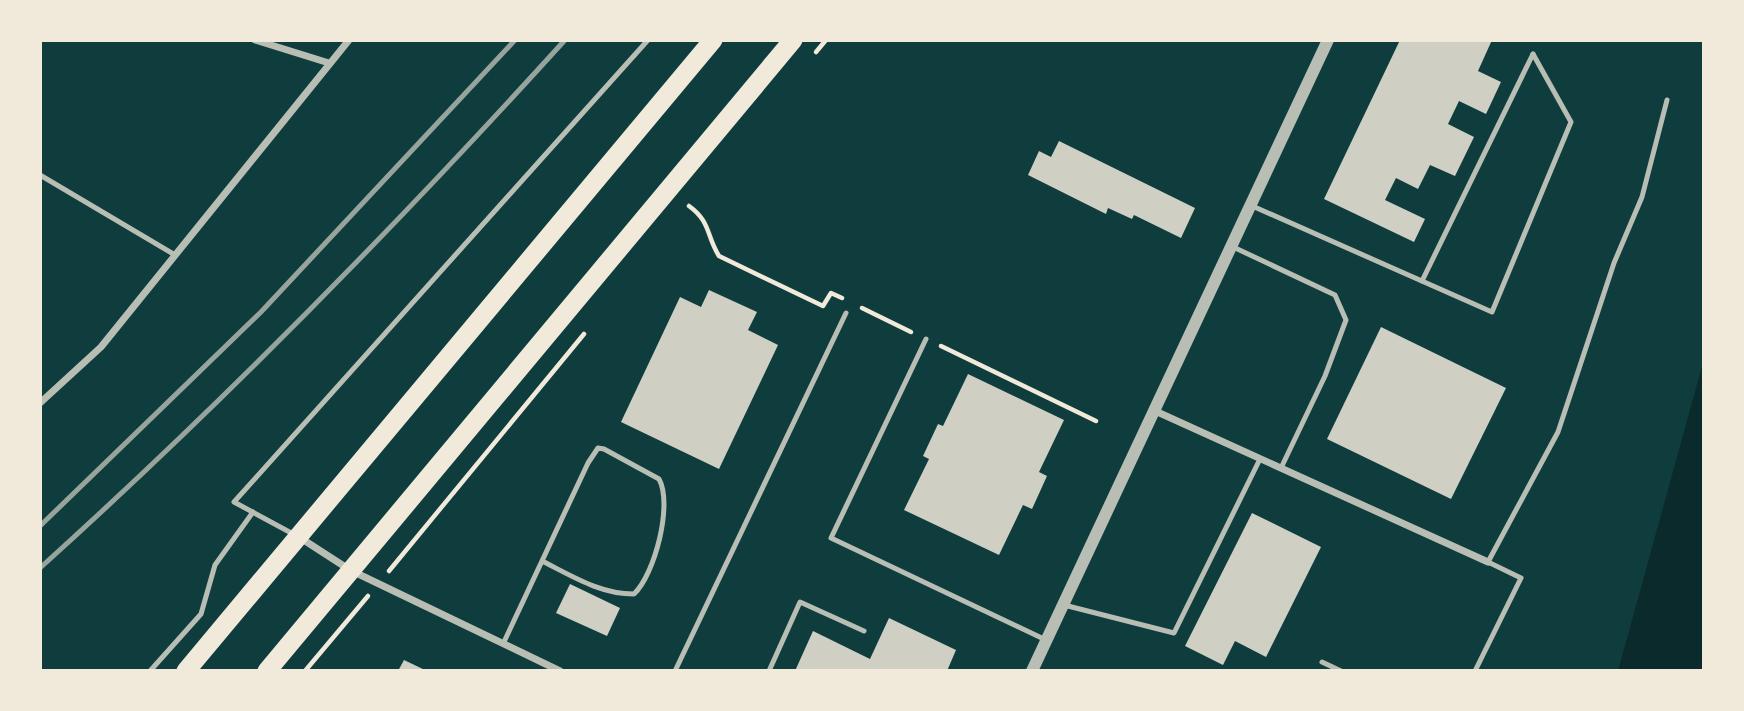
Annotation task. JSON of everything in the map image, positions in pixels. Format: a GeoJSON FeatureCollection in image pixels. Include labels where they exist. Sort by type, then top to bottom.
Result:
{"type":"FeatureCollection","features":[{"type":"Feature","properties":{"kind":"highway"},"geometry":{"type":"LineString","coordinates":[[186,671],[713,40]]}},
{"type":"Feature","properties":{"kind":"highway"},"geometry":{"type":"LineString","coordinates":[[267,671],[793,40]]}},
{"type":"Feature","properties":{"kind":"street"},"geometry":{"type":"LineString","coordinates":[[255,40],[328,63]]}},
{"type":"Feature","properties":{"kind":"street"},"geometry":{"type":"LineString","coordinates":[[40,403],[101,347],[349,40]]}},
{"type":"Feature","properties":{"kind":"street"},"geometry":{"type":"LineString","coordinates":[[1031,671],[1328,40]]}},
{"type":"Feature","properties":{"kind":"street"},"geometry":{"type":"LineString","coordinates":[[1153,409],[1488,562]]}},
{"type":"Feature","properties":{"kind":"street"},"geometry":{"type":"LineString","coordinates":[[299,537],[350,570],[554,669]]}},
{"type":"Feature","properties":{"kind":"lane"},"geometry":{"type":"LineString","coordinates":[[299,537],[234,502],[648,40]]}},
{"type":"Feature","properties":{"kind":"lane"},"geometry":{"type":"LineString","coordinates":[[1250,205],[1492,312],[1571,122],[1533,54],[1422,281]]}},
{"type":"Feature","properties":{"kind":"lane"},"geometry":{"type":"LineString","coordinates":[[1475,671],[1521,578],[1488,562],[1558,432],[1585,360],[1614,263],[1642,197],[1667,100]]}},
{"type":"Feature","properties":{"kind":"lane"},"geometry":{"type":"LineString","coordinates":[[40,175],[175,255]]}},
{"type":"Feature","properties":{"kind":"lane"},"geometry":{"type":"LineString","coordinates":[[1231,246],[1335,295],[1346,320],[1325,376],[1281,468]]}},
{"type":"Feature","properties":{"kind":"lane"},"geometry":{"type":"LineString","coordinates":[[676,671],[846,313]]}},
{"type":"Feature","properties":{"kind":"lane"},"geometry":{"type":"LineString","coordinates":[[926,339],[831,538],[1046,640]]}},
{"type":"Feature","properties":{"kind":"lane"},"geometry":{"type":"LineString","coordinates":[[503,644],[593,452],[598,448],[604,449],[652,473],[665,489],[666,499],[648,577],[634,594],[613,594],[542,561]]}},
{"type":"Feature","properties":{"kind":"lane"},"geometry":{"type":"LineString","coordinates":[[1062,604],[1174,633],[1260,458]]}},
{"type":"Feature","properties":{"kind":"lane"},"geometry":{"type":"LineString","coordinates":[[150,671],[201,614],[215,565],[253,512]]}},
{"type":"Feature","properties":{"kind":"lane"},"geometry":{"type":"LineString","coordinates":[[769,671],[800,602],[864,631]]}},
{"type":"Feature","properties":{"kind":"lane"},"geometry":{"type":"LineString","coordinates":[[1322,662],[1341,671]]}},
{"type":"Feature","properties":{"kind":"path"},"geometry":{"type":"LineString","coordinates":[[689,206],[708,224],[713,247],[719,256],[823,306],[831,293],[843,299]]}},
{"type":"Feature","properties":{"kind":"path"},"geometry":{"type":"LineString","coordinates":[[855,305],[1096,421]]}},
{"type":"Feature","properties":{"kind":"path"},"geometry":{"type":"LineString","coordinates":[[306,671],[356,610]]}},
{"type":"Feature","properties":{"kind":"water"},"geometry":{"type":"Polygon","coordinates":[[[1704,359],[1704,671],[1618,671],[1704,359]]]}},
{"type":"Feature","properties":{"kind":"building"},"geometry":{"type":"Polygon","coordinates":[[[1400,40],[1492,40],[1478,71],[1501,82],[1486,114],[1459,101],[1448,124],[1474,137],[1455,176],[1430,165],[1418,189],[1396,178],[1385,200],[1425,219],[1414,242],[1324,199],[1400,40]]]}},
{"type":"Feature","properties":{"kind":"building"},"geometry":{"type":"Polygon","coordinates":[[[1059,141],[1195,208],[1181,238],[1134,215],[1132,219],[1108,208],[1106,214],[1028,175],[1039,151],[1051,157],[1059,141]]]}},
{"type":"Feature","properties":{"kind":"building"},"geometry":{"type":"Polygon","coordinates":[[[709,290],[757,312],[748,330],[778,345],[719,469],[621,422],[680,297],[701,307],[709,290]]]}},
{"type":"Feature","properties":{"kind":"building"},"geometry":{"type":"Polygon","coordinates":[[[1381,327],[1506,388],[1451,499],[1327,439],[1381,327]]]}},
{"type":"Feature","properties":{"kind":"building"},"geometry":{"type":"Polygon","coordinates":[[[968,374],[1064,420],[1039,472],[1047,476],[1032,509],[1023,505],[999,555],[904,510],[929,459],[923,456],[938,424],[943,426],[968,374]]]}},
{"type":"Feature","properties":{"kind":"building"},"geometry":{"type":"Polygon","coordinates":[[[1252,513],[1321,547],[1266,657],[1235,641],[1223,665],[1185,646],[1252,513]]]}},
{"type":"Feature","properties":{"kind":"building"},"geometry":{"type":"Polygon","coordinates":[[[570,584],[620,608],[607,636],[556,613],[570,584]]]}},
{"type":"Feature","properties":{"kind":"building"},"geometry":{"type":"Polygon","coordinates":[[[889,618],[956,650],[947,671],[795,671],[813,631],[870,659],[889,618]]]}},
{"type":"Feature","properties":{"kind":"building"},"geometry":{"type":"Polygon","coordinates":[[[404,660],[427,671],[398,671],[404,660]]]}},
{"type":"Feature","properties":{"kind":"railway"},"geometry":{"type":"LineString","coordinates":[[40,526],[261,312],[515,40]]}},
{"type":"Feature","properties":{"kind":"railway"},"geometry":{"type":"LineString","coordinates":[[40,568],[177,441],[309,310],[439,177],[565,40]]}}]}
